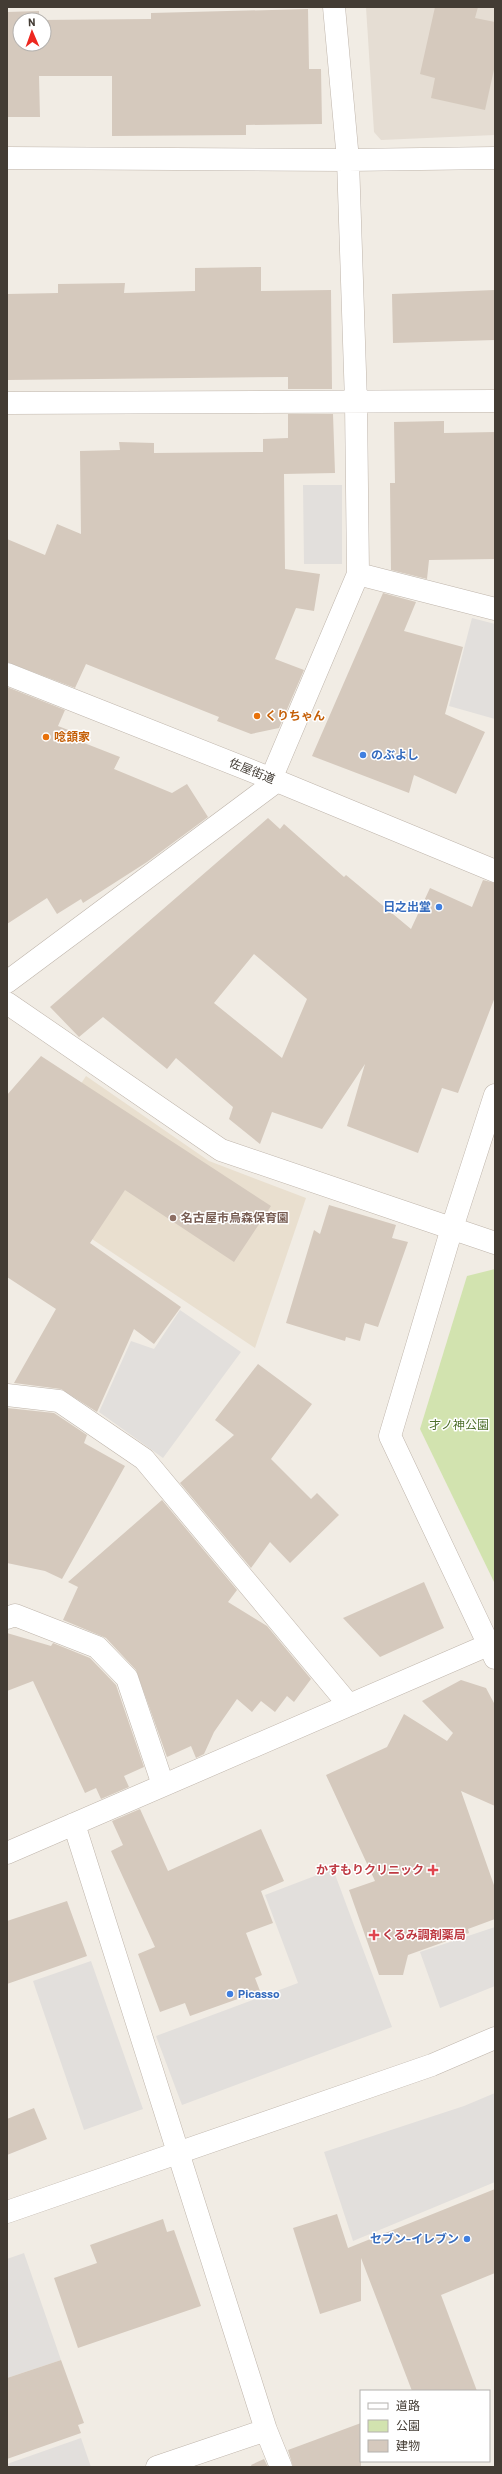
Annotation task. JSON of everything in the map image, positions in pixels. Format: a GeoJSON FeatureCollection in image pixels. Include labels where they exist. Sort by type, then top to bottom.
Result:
{"type":"FeatureCollection","features":[{"type":"Feature","properties":{"kind":"street"},"geometry":{"type":"LineString","coordinates":[[7,982],[274,780],[358,574],[356,402],[348,160],[334,7]]}},
{"type":"Feature","properties":{"kind":"street"},"geometry":{"type":"LineString","coordinates":[[7,158],[348,160],[495,158]]}},
{"type":"Feature","properties":{"kind":"street"},"geometry":{"type":"LineString","coordinates":[[7,403],[495,401]]}},
{"type":"Feature","properties":{"kind":"street"},"geometry":{"type":"LineString","coordinates":[[358,574],[495,609]]}},
{"type":"Feature","properties":{"kind":"street","name":"佐屋街道"},"geometry":{"type":"LineString","coordinates":[[7,674],[274,780],[495,871]]}},
{"type":"Feature","properties":{"kind":"street"},"geometry":{"type":"LineString","coordinates":[[7,1003],[221,1150],[495,1243]]}},
{"type":"Feature","properties":{"kind":"street"},"geometry":{"type":"LineString","coordinates":[[7,1853],[349,1705],[493,1648],[390,1436],[452,1228],[495,1095]]}},
{"type":"Feature","properties":{"kind":"street"},"geometry":{"type":"LineString","coordinates":[[7,1395],[58,1401],[144,1459],[349,1705]]}},
{"type":"Feature","properties":{"kind":"street"},"geometry":{"type":"LineString","coordinates":[[7,1618],[15,1615],[97,1647],[127,1678],[163,1786]]}},
{"type":"Feature","properties":{"kind":"street"},"geometry":{"type":"LineString","coordinates":[[74,1824],[266,2430],[281,2467]]}},
{"type":"Feature","properties":{"kind":"street"},"geometry":{"type":"LineString","coordinates":[[7,2212],[432,2065],[495,2038]]}},
{"type":"Feature","properties":{"kind":"street"},"geometry":{"type":"LineString","coordinates":[[157,2467],[266,2430]]}},
{"type":"Feature","properties":{"kind":"shaded area"},"geometry":{"type":"Polygon","coordinates":[[[366,7],[495,7],[495,135],[381,140],[374,132],[366,7]]]}},
{"type":"Feature","properties":{"kind":"shaded area"},"geometry":{"type":"Polygon","coordinates":[[[303,485],[342,485],[342,564],[304,564],[303,485]]]}},
{"type":"Feature","properties":{"kind":"shaded area"},"geometry":{"type":"Polygon","coordinates":[[[472,618],[495,624],[495,719],[449,706],[472,618]]]}},
{"type":"Feature","properties":{"kind":"shaded area","name":"名古屋市烏森保育園"},"geometry":{"type":"Polygon","coordinates":[[[86,1076],[209,1161],[306,1198],[255,1348],[92,1239],[9,1194],[86,1076]]]}},
{"type":"Feature","properties":{"kind":"shaded area"},"geometry":{"type":"Polygon","coordinates":[[[180,1310],[241,1352],[163,1458],[99,1412],[131,1341],[154,1349],[180,1310]]]}},
{"type":"Feature","properties":{"kind":"shaded area"},"geometry":{"type":"Polygon","coordinates":[[[333,1869],[392,2027],[182,2105],[156,2036],[298,1983],[265,1895],[333,1869]]]}},
{"type":"Feature","properties":{"kind":"shaded area"},"geometry":{"type":"Polygon","coordinates":[[[495,1927],[495,1986],[440,2008],[420,1952],[495,1927]]]}},
{"type":"Feature","properties":{"kind":"shaded area"},"geometry":{"type":"Polygon","coordinates":[[[91,1961],[143,2109],[84,2130],[33,1981],[91,1961]]]}},
{"type":"Feature","properties":{"kind":"shaded area"},"geometry":{"type":"Polygon","coordinates":[[[495,2093],[495,2182],[353,2241],[324,2152],[464,2106],[495,2093]]]}},
{"type":"Feature","properties":{"kind":"shaded area"},"geometry":{"type":"Polygon","coordinates":[[[24,2253],[61,2360],[7,2378],[7,2259],[24,2253]]]}},
{"type":"Feature","properties":{"kind":"shaded area"},"geometry":{"type":"Polygon","coordinates":[[[81,2438],[91,2467],[7,2467],[7,2464],[81,2438]]]}},
{"type":"Feature","properties":{"kind":"green space","name":"才ノ神公園"},"geometry":{"type":"Polygon","coordinates":[[[495,1269],[495,1584],[420,1429],[467,1276],[495,1269]]]}},
{"type":"Feature","properties":{"kind":"building"},"geometry":{"type":"Polygon","coordinates":[[[435,7],[478,7],[475,18],[495,22],[495,65],[485,110],[431,98],[435,78],[420,74],[435,7]]]}},
{"type":"Feature","properties":{"kind":"building"},"geometry":{"type":"Polygon","coordinates":[[[308,9],[309,69],[321,69],[322,124],[246,125],[246,135],[112,136],[112,76],[39,76],[40,117],[7,117],[7,12],[39,11],[12,12],[12,52],[52,52],[52,20],[151,19],[151,13],[308,9]]]}},
{"type":"Feature","properties":{"kind":"building"},"geometry":{"type":"Polygon","coordinates":[[[261,267],[261,291],[331,290],[332,389],[288,389],[288,377],[7,380],[7,294],[58,293],[58,284],[125,283],[124,293],[195,291],[195,268],[261,267]]]}},
{"type":"Feature","properties":{"kind":"building"},"geometry":{"type":"Polygon","coordinates":[[[495,290],[495,340],[393,343],[392,294],[495,290]]]}},
{"type":"Feature","properties":{"kind":"building"},"geometry":{"type":"Polygon","coordinates":[[[288,414],[333,414],[335,473],[284,474],[285,569],[320,574],[314,611],[296,608],[275,659],[304,670],[279,728],[251,734],[217,721],[219,717],[86,664],[75,688],[7,662],[7,539],[45,555],[57,524],[81,534],[80,451],[120,450],[119,442],[154,443],[154,453],[263,452],[263,439],[288,438],[288,414]]]}},
{"type":"Feature","properties":{"kind":"building"},"geometry":{"type":"Polygon","coordinates":[[[444,421],[444,433],[495,432],[495,559],[429,560],[427,579],[391,570],[390,483],[395,483],[394,422],[444,421]]]}},
{"type":"Feature","properties":{"kind":"building"},"geometry":{"type":"Polygon","coordinates":[[[383,593],[416,602],[404,631],[463,647],[445,714],[485,732],[456,794],[414,775],[409,793],[312,756],[383,593]]]}},
{"type":"Feature","properties":{"kind":"building"},"geometry":{"type":"Polygon","coordinates":[[[7,687],[65,710],[58,726],[76,733],[74,739],[120,757],[114,769],[172,793],[187,784],[208,817],[147,862],[83,903],[81,899],[57,914],[47,898],[7,924],[7,687]]]}},
{"type":"Feature","properties":{"kind":"building"},"geometry":{"type":"Polygon","coordinates":[[[268,818],[280,829],[284,824],[344,877],[346,875],[411,929],[430,888],[472,907],[483,880],[495,883],[495,997],[458,1093],[442,1088],[418,1153],[347,1126],[365,1064],[322,1129],[272,1112],[260,1144],[229,1119],[233,1107],[176,1058],[167,1069],[103,1017],[79,1037],[50,1007],[268,818]],[[254,954],[214,1003],[282,1058],[307,999],[254,954]]]}},
{"type":"Feature","properties":{"kind":"building"},"geometry":{"type":"Polygon","coordinates":[[[41,1056],[271,1206],[234,1262],[125,1190],[90,1243],[181,1307],[154,1344],[134,1329],[97,1412],[61,1389],[14,1383],[56,1309],[7,1277],[7,1095],[41,1056]]]}},
{"type":"Feature","properties":{"kind":"building"},"geometry":{"type":"Polygon","coordinates":[[[329,1205],[396,1225],[392,1238],[408,1242],[378,1327],[365,1323],[360,1341],[346,1337],[345,1341],[286,1323],[314,1230],[320,1234],[329,1205]]]}},
{"type":"Feature","properties":{"kind":"building"},"geometry":{"type":"Polygon","coordinates":[[[258,1364],[312,1404],[271,1459],[311,1499],[317,1493],[339,1515],[290,1563],[270,1542],[251,1568],[180,1483],[234,1435],[215,1420],[258,1364]]]}},
{"type":"Feature","properties":{"kind":"building"},"geometry":{"type":"Polygon","coordinates":[[[7,1408],[54,1413],[87,1435],[84,1443],[125,1466],[62,1579],[45,1571],[7,1563],[7,1408]]]}},
{"type":"Feature","properties":{"kind":"building"},"geometry":{"type":"Polygon","coordinates":[[[162,1500],[237,1590],[228,1602],[267,1626],[311,1679],[294,1702],[287,1696],[275,1712],[261,1701],[252,1712],[237,1699],[214,1732],[204,1754],[196,1758],[191,1746],[167,1757],[136,1670],[106,1638],[63,1620],[78,1587],[68,1582],[162,1500]]]}},
{"type":"Feature","properties":{"kind":"building"},"geometry":{"type":"Polygon","coordinates":[[[424,1582],[444,1628],[380,1657],[343,1618],[424,1582]]]}},
{"type":"Feature","properties":{"kind":"building"},"geometry":{"type":"Polygon","coordinates":[[[7,1633],[51,1646],[53,1643],[90,1658],[116,1685],[144,1767],[124,1776],[129,1787],[101,1799],[96,1788],[85,1793],[33,1681],[7,1691],[7,1633]]]}},
{"type":"Feature","properties":{"kind":"building"},"geometry":{"type":"Polygon","coordinates":[[[461,1680],[486,1688],[495,1705],[495,1806],[461,1791],[495,1888],[495,1919],[468,1929],[469,1933],[408,1955],[403,1975],[379,1975],[349,1890],[375,1881],[326,1775],[387,1747],[404,1714],[447,1741],[453,1733],[422,1701],[461,1680]]]}},
{"type":"Feature","properties":{"kind":"building"},"geometry":{"type":"Polygon","coordinates":[[[140,1809],[168,1871],[261,1829],[284,1881],[261,1891],[273,1923],[246,1933],[262,1975],[255,1978],[260,1991],[190,2016],[185,2003],[160,2012],[138,1954],[155,1947],[111,1851],[123,1845],[112,1821],[140,1809]]]}},
{"type":"Feature","properties":{"kind":"building"},"geometry":{"type":"Polygon","coordinates":[[[67,1901],[87,1956],[7,1984],[7,1921],[67,1901]]]}},
{"type":"Feature","properties":{"kind":"building"},"geometry":{"type":"Polygon","coordinates":[[[34,2108],[47,2139],[7,2155],[7,2119],[34,2108]]]}},
{"type":"Feature","properties":{"kind":"building"},"geometry":{"type":"Polygon","coordinates":[[[495,2189],[495,2273],[441,2295],[477,2390],[412,2390],[361,2258],[361,2301],[320,2314],[293,2228],[337,2214],[348,2248],[495,2189]]]}},
{"type":"Feature","properties":{"kind":"building"},"geometry":{"type":"Polygon","coordinates":[[[163,2219],[167,2232],[174,2230],[201,2306],[78,2348],[54,2278],[97,2263],[90,2245],[163,2219]]]}},
{"type":"Feature","properties":{"kind":"building"},"geometry":{"type":"Polygon","coordinates":[[[61,2360],[84,2423],[78,2425],[81,2433],[7,2459],[7,2378],[61,2360]]]}},
{"type":"Feature","properties":{"kind":"building"},"geometry":{"type":"Polygon","coordinates":[[[360,2423],[361,2467],[293,2467],[288,2450],[360,2423]]]}},
{"type":"Feature","properties":{"kind":"building"},"geometry":{"type":"Polygon","coordinates":[[[264,2459],[268,2467],[252,2467],[251,2465],[264,2459]]]}},
{"type":"Feature","properties":{"kind":"place","name":"くりちゃん"},"geometry":{"type":"Point","coordinates":[257,716]}},
{"type":"Feature","properties":{"kind":"place","name":"唸頷家"},"geometry":{"type":"Point","coordinates":[46,737]}},
{"type":"Feature","properties":{"kind":"place","name":"のぶよし"},"geometry":{"type":"Point","coordinates":[363,755]}},
{"type":"Feature","properties":{"kind":"place","name":"日之出堂"},"geometry":{"type":"Point","coordinates":[439,907]}},
{"type":"Feature","properties":{"kind":"place","name":"名古屋市烏森保育園"},"geometry":{"type":"Point","coordinates":[173,1218]}},
{"type":"Feature","properties":{"kind":"place","name":"かすもりクリニック"},"geometry":{"type":"Point","coordinates":[433,1870]}},
{"type":"Feature","properties":{"kind":"place","name":"くるみ調剤薬局"},"geometry":{"type":"Point","coordinates":[374,1935]}},
{"type":"Feature","properties":{"kind":"place","name":"Picasso"},"geometry":{"type":"Point","coordinates":[230,1994]}},
{"type":"Feature","properties":{"kind":"place","name":"セブン-イレブン"},"geometry":{"type":"Point","coordinates":[467,2239]}}]}
